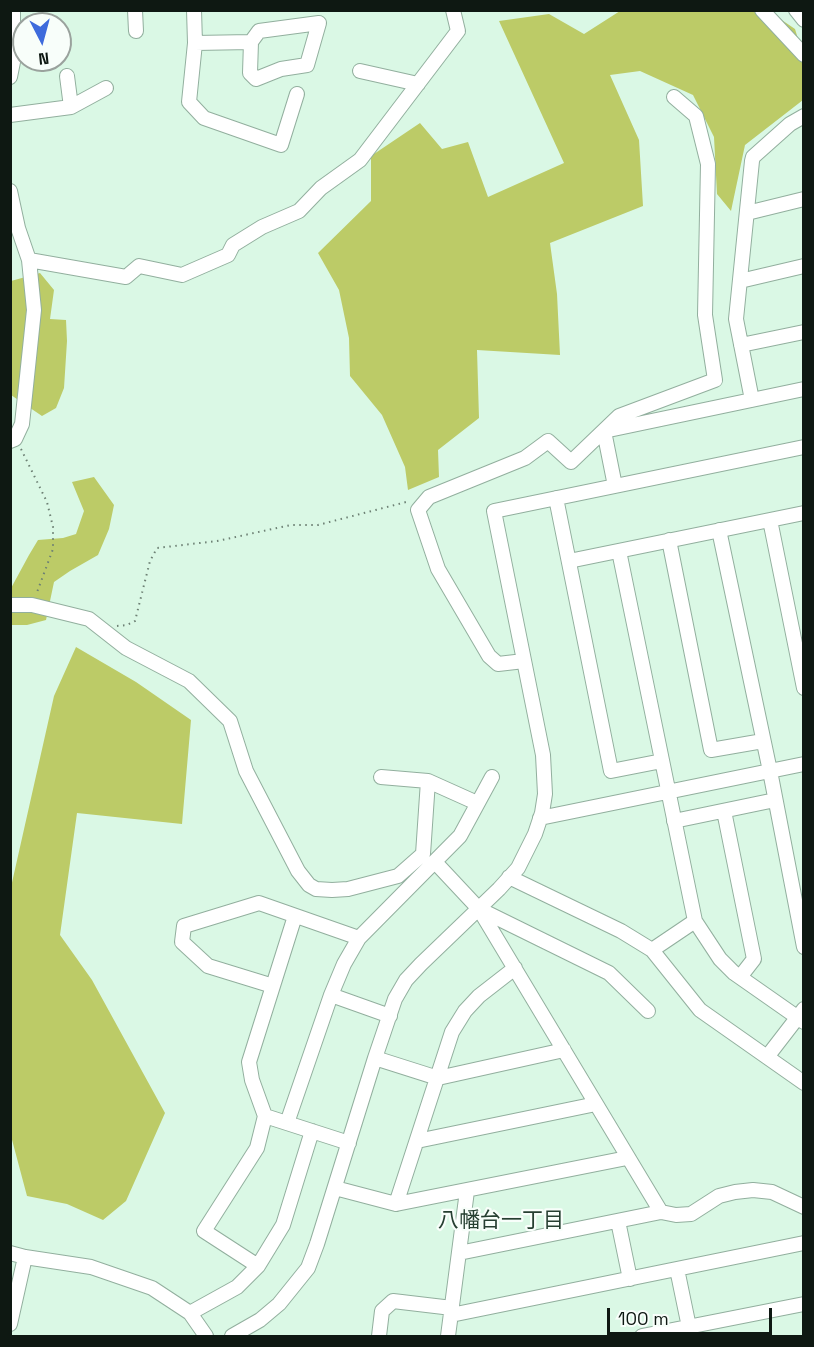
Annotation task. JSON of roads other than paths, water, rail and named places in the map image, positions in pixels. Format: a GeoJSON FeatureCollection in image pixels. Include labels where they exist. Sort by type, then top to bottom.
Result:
{"type":"FeatureCollection","features":[{"type":"Feature","properties":{"kind":"street"},"geometry":{"type":"LineString","coordinates":[[10,77],[13,62],[13,10]]}},
{"type":"Feature","properties":{"kind":"street"},"geometry":{"type":"LineString","coordinates":[[135,10],[136,31]]}},
{"type":"Feature","properties":{"kind":"street"},"geometry":{"type":"LineString","coordinates":[[194,10],[195,43],[189,102],[204,118],[281,145],[297,94]]}},
{"type":"Feature","properties":{"kind":"street"},"geometry":{"type":"LineString","coordinates":[[29,260],[126,278],[139,266],[182,274],[228,255],[232,245],[262,227],[299,211],[321,188],[360,160],[458,32],[453,10]]}},
{"type":"Feature","properties":{"kind":"street"},"geometry":{"type":"LineString","coordinates":[[762,10],[804,55]]}},
{"type":"Feature","properties":{"kind":"street"},"geometry":{"type":"LineString","coordinates":[[796,10],[804,20]]}},
{"type":"Feature","properties":{"kind":"street"},"geometry":{"type":"LineString","coordinates":[[195,43],[251,42],[260,31],[319,22],[307,65],[281,69],[256,79],[250,73],[251,42]]}},
{"type":"Feature","properties":{"kind":"street"},"geometry":{"type":"LineString","coordinates":[[360,71],[418,84]]}},
{"type":"Feature","properties":{"kind":"street"},"geometry":{"type":"LineString","coordinates":[[67,76],[71,107]]}},
{"type":"Feature","properties":{"kind":"street"},"geometry":{"type":"LineString","coordinates":[[10,115],[71,107],[106,88]]}},
{"type":"Feature","properties":{"kind":"street"},"geometry":{"type":"LineString","coordinates":[[524,661],[498,664],[489,656],[438,569],[418,510],[429,496],[525,458],[548,441],[571,462],[618,416],[715,380],[705,315],[708,164],[696,116],[674,97]]}},
{"type":"Feature","properties":{"kind":"street"},"geometry":{"type":"LineString","coordinates":[[752,400],[736,319],[753,157],[790,124],[802,120]]}},
{"type":"Feature","properties":{"kind":"street"},"geometry":{"type":"LineString","coordinates":[[10,191],[18,228],[29,260],[34,310],[22,424],[13,440]]}},
{"type":"Feature","properties":{"kind":"street"},"geometry":{"type":"LineString","coordinates":[[747,213],[804,199]]}},
{"type":"Feature","properties":{"kind":"street"},"geometry":{"type":"LineString","coordinates":[[740,281],[804,266]]}},
{"type":"Feature","properties":{"kind":"street"},"geometry":{"type":"LineString","coordinates":[[741,345],[804,332]]}},
{"type":"Feature","properties":{"kind":"street"},"geometry":{"type":"LineString","coordinates":[[604,430],[804,389]]}},
{"type":"Feature","properties":{"kind":"street"},"geometry":{"type":"LineString","coordinates":[[604,430],[615,486]]}},
{"type":"Feature","properties":{"kind":"street"},"geometry":{"type":"LineString","coordinates":[[232,1336],[260,1320],[279,1304],[308,1269],[395,999],[406,980],[518,868],[535,834],[545,794],[545,773],[494,511],[804,447]]}},
{"type":"Feature","properties":{"kind":"street"},"geometry":{"type":"LineString","coordinates":[[556,498],[610,771],[662,761]]}},
{"type":"Feature","properties":{"kind":"street"},"geometry":{"type":"LineString","coordinates":[[569,561],[804,513]]}},
{"type":"Feature","properties":{"kind":"street"},"geometry":{"type":"LineString","coordinates":[[770,520],[804,688]]}},
{"type":"Feature","properties":{"kind":"street"},"geometry":{"type":"LineString","coordinates":[[719,530],[770,771],[804,947]]}},
{"type":"Feature","properties":{"kind":"street"},"geometry":{"type":"LineString","coordinates":[[669,540],[711,750],[763,741]]}},
{"type":"Feature","properties":{"kind":"street"},"geometry":{"type":"LineString","coordinates":[[619,551],[695,921],[720,959],[740,977],[801,1016],[767,1057]]}},
{"type":"Feature","properties":{"kind":"street"},"geometry":{"type":"LineString","coordinates":[[10,605],[32,605],[89,619],[126,648],[189,681],[230,721],[246,771],[297,871],[309,885],[316,889],[348,888],[398,876],[423,854],[428,781]]}},
{"type":"Feature","properties":{"kind":"street"},"geometry":{"type":"LineString","coordinates":[[540,818],[804,764]]}},
{"type":"Feature","properties":{"kind":"street"},"geometry":{"type":"LineString","coordinates":[[381,777],[428,781],[477,803]]}},
{"type":"Feature","properties":{"kind":"street"},"geometry":{"type":"LineString","coordinates":[[287,1123],[331,995],[344,964],[359,938],[460,836],[492,777]]}},
{"type":"Feature","properties":{"kind":"street"},"geometry":{"type":"LineString","coordinates":[[674,821],[775,800]]}},
{"type":"Feature","properties":{"kind":"street"},"geometry":{"type":"LineString","coordinates":[[724,811],[754,959],[740,977]]}},
{"type":"Feature","properties":{"kind":"street"},"geometry":{"type":"LineString","coordinates":[[435,861],[479,909],[661,1212]]}},
{"type":"Feature","properties":{"kind":"street"},"geometry":{"type":"LineString","coordinates":[[509,878],[621,931],[652,950],[700,1010],[804,1083]]}},
{"type":"Feature","properties":{"kind":"street"},"geometry":{"type":"LineString","coordinates":[[273,986],[208,966],[182,942],[184,926],[259,903],[359,938]]}},
{"type":"Feature","properties":{"kind":"street"},"geometry":{"type":"LineString","coordinates":[[479,909],[609,973],[648,1011]]}},
{"type":"Feature","properties":{"kind":"street"},"geometry":{"type":"LineString","coordinates":[[258,1266],[204,1230],[257,1149],[265,1116],[252,1080],[249,1062],[295,916]]}},
{"type":"Feature","properties":{"kind":"street"},"geometry":{"type":"LineString","coordinates":[[652,950],[695,921]]}},
{"type":"Feature","properties":{"kind":"street"},"geometry":{"type":"LineString","coordinates":[[396,1204],[452,1032],[465,1011],[479,996],[515,968]]}},
{"type":"Feature","properties":{"kind":"street"},"geometry":{"type":"LineString","coordinates":[[331,995],[390,1016]]}},
{"type":"Feature","properties":{"kind":"street"},"geometry":{"type":"LineString","coordinates":[[375,1058],[438,1078],[564,1050]]}},
{"type":"Feature","properties":{"kind":"street"},"geometry":{"type":"LineString","coordinates":[[417,1141],[596,1104]]}},
{"type":"Feature","properties":{"kind":"street"},"geometry":{"type":"LineString","coordinates":[[265,1116],[349,1143]]}},
{"type":"Feature","properties":{"kind":"street"},"geometry":{"type":"LineString","coordinates":[[190,1313],[237,1287],[258,1266],[283,1225],[312,1131]]}},
{"type":"Feature","properties":{"kind":"street"},"geometry":{"type":"LineString","coordinates":[[335,1188],[396,1204],[627,1158]]}},
{"type":"Feature","properties":{"kind":"street"},"geometry":{"type":"LineString","coordinates":[[459,1253],[661,1212],[676,1215],[691,1214],[719,1196],[735,1192],[753,1190],[772,1192],[804,1207]]}},
{"type":"Feature","properties":{"kind":"street"},"geometry":{"type":"LineString","coordinates":[[447,1336],[467,1191]]}},
{"type":"Feature","properties":{"kind":"street"},"geometry":{"type":"LineString","coordinates":[[618,1221],[630,1278]]}},
{"type":"Feature","properties":{"kind":"street"},"geometry":{"type":"LineString","coordinates":[[379,1336],[382,1311],[393,1301],[451,1312],[804,1243]]}},
{"type":"Feature","properties":{"kind":"street"},"geometry":{"type":"LineString","coordinates":[[10,1253],[91,1267],[152,1288],[190,1313],[206,1336]]}},
{"type":"Feature","properties":{"kind":"street"},"geometry":{"type":"LineString","coordinates":[[10,1324],[25,1257]]}},
{"type":"Feature","properties":{"kind":"street"},"geometry":{"type":"LineString","coordinates":[[677,1269],[689,1327]]}},
{"type":"Feature","properties":{"kind":"street"},"geometry":{"type":"LineString","coordinates":[[642,1336],[804,1304]]}},
{"type":"Feature","properties":{"kind":"district","name":"八幡台一丁目"},"geometry":{"type":"Point","coordinates":[501,1221]}}]}
